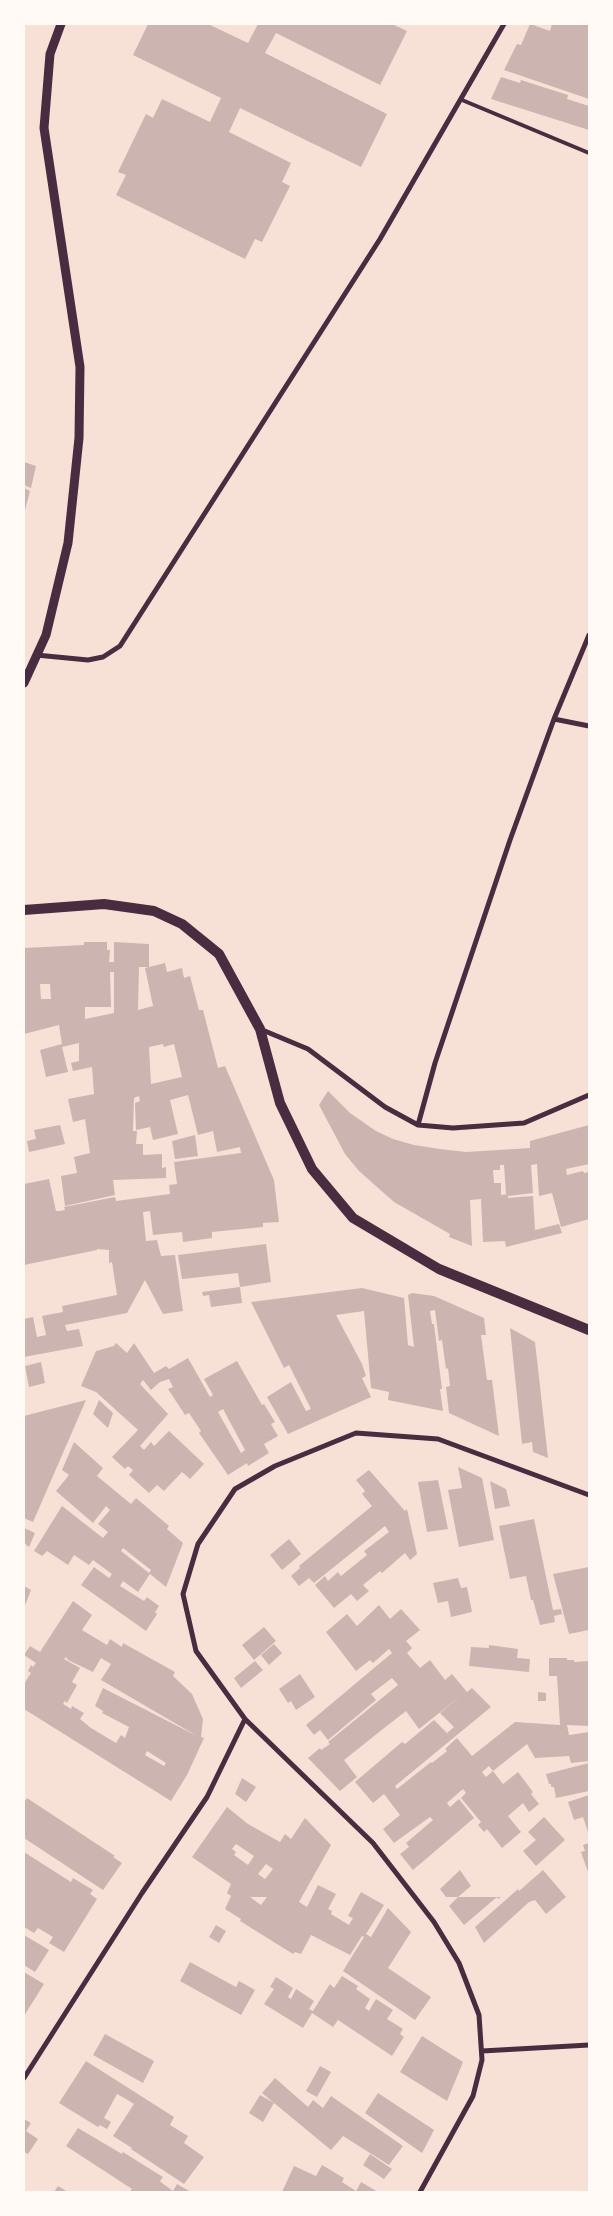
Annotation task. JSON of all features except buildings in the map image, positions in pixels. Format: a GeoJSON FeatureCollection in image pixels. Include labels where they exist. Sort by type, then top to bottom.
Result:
{"type":"FeatureCollection","features":[{"type":"Feature","properties":{"kind":"main road"},"geometry":{"type":"LineString","coordinates":[[24,910],[104,904],[154,912],[182,924],[220,954],[260,1029],[280,1102],[312,1169],[353,1218],[439,1269],[589,1330]]}},
{"type":"Feature","properties":{"kind":"street"},"geometry":{"type":"LineString","coordinates":[[24,683],[46,635],[68,543],[79,438],[80,367],[44,128],[50,54],[61,24]]}},
{"type":"Feature","properties":{"kind":"street"},"geometry":{"type":"LineString","coordinates":[[36,655],[88,660],[102,657],[120,646],[380,240],[504,24]]}},
{"type":"Feature","properties":{"kind":"street"},"geometry":{"type":"LineString","coordinates":[[418,1124],[438,1054],[510,840],[554,719],[589,635]]}},
{"type":"Feature","properties":{"kind":"street"},"geometry":{"type":"LineString","coordinates":[[554,719],[589,726]]}},
{"type":"Feature","properties":{"kind":"street"},"geometry":{"type":"LineString","coordinates":[[260,1029],[308,1049],[385,1107],[418,1124],[453,1128],[524,1123],[589,1095]]}},
{"type":"Feature","properties":{"kind":"street"},"geometry":{"type":"LineString","coordinates":[[420,2192],[473,2096],[482,2060],[479,2015],[459,1963],[434,1922],[373,1843],[246,1719],[196,1650],[183,1594],[198,1544],[234,1489],[275,1466],[356,1433],[438,1438],[589,1495]]}},
{"type":"Feature","properties":{"kind":"street"},"geometry":{"type":"LineString","coordinates":[[24,2078],[142,1893],[207,1796],[246,1719]]}},
{"type":"Feature","properties":{"kind":"street"},"geometry":{"type":"LineString","coordinates":[[482,2051],[589,2045]]}},
{"type":"Feature","properties":{"kind":"lane"},"geometry":{"type":"LineString","coordinates":[[462,100],[589,153]]}}]}
